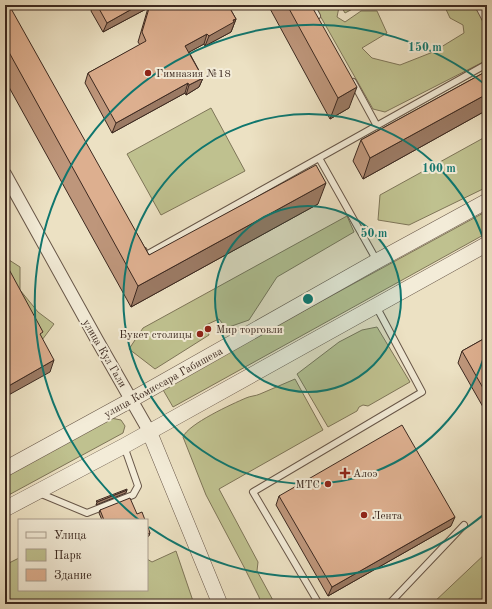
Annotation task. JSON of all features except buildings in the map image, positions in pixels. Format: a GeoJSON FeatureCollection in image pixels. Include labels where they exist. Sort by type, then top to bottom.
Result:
{"type":"FeatureCollection","features":[{"type":"Feature","properties":{"kind":"street","name":"улица Кул Гали"},"geometry":{"type":"LineString","coordinates":[[5,174],[149,432],[220,604]]}},
{"type":"Feature","properties":{"kind":"street","name":"улица Комиссара Габишева"},"geometry":{"type":"LineString","coordinates":[[6,465],[131,400],[377,261],[487,201]]}},
{"type":"Feature","properties":{"kind":"street"},"geometry":{"type":"LineString","coordinates":[[5,509],[124,446],[487,244]]}},
{"type":"Feature","properties":{"kind":"lane"},"geometry":{"type":"LineString","coordinates":[[311,5],[322,25]]}},
{"type":"Feature","properties":{"kind":"lane"},"geometry":{"type":"LineString","coordinates":[[478,5],[487,22]]}},
{"type":"Feature","properties":{"kind":"lane"},"geometry":{"type":"LineString","coordinates":[[142,248],[146,255],[487,64]]}},
{"type":"Feature","properties":{"kind":"lane"},"geometry":{"type":"LineString","coordinates":[[351,79],[377,126]]}},
{"type":"Feature","properties":{"kind":"lane"},"geometry":{"type":"LineString","coordinates":[[319,158],[377,261]]}},
{"type":"Feature","properties":{"kind":"lane"},"geometry":{"type":"LineString","coordinates":[[319,604],[253,492],[422,392],[376,306]]}},
{"type":"Feature","properties":{"kind":"lane"},"geometry":{"type":"LineString","coordinates":[[37,492],[87,513],[133,495],[138,486],[124,446]]}},
{"type":"Feature","properties":{"kind":"lane"},"geometry":{"type":"LineString","coordinates":[[389,604],[464,525]]}},
{"type":"Feature","properties":{"kind":"green space"},"geometry":{"type":"Polygon","coordinates":[[[314,5],[360,5],[345,13],[341,6],[339,7],[337,17],[345,22],[361,11],[377,11],[387,33],[362,48],[372,58],[400,65],[433,52],[464,33],[463,25],[450,18],[444,5],[483,5],[487,12],[487,60],[385,112],[373,109],[314,5]]]}},
{"type":"Feature","properties":{"kind":"green space"},"geometry":{"type":"Polygon","coordinates":[[[211,108],[245,171],[161,215],[127,154],[211,108]]]}},
{"type":"Feature","properties":{"kind":"green space"},"geometry":{"type":"Polygon","coordinates":[[[487,136],[487,187],[409,225],[378,220],[380,195],[487,136]]]}},
{"type":"Feature","properties":{"kind":"green space"},"geometry":{"type":"Polygon","coordinates":[[[487,211],[487,233],[173,407],[162,388],[487,211]]]}},
{"type":"Feature","properties":{"kind":"green space"},"geometry":{"type":"Polygon","coordinates":[[[347,216],[354,232],[277,277],[249,320],[226,328],[219,319],[206,325],[209,335],[155,369],[129,349],[143,328],[347,216]]]}},
{"type":"Feature","properties":{"kind":"green space"},"geometry":{"type":"Polygon","coordinates":[[[5,256],[20,267],[20,290],[38,312],[54,324],[39,344],[5,282],[5,256]]]}},
{"type":"Feature","properties":{"kind":"green space"},"geometry":{"type":"Polygon","coordinates":[[[377,327],[410,382],[368,406],[363,405],[359,407],[357,411],[328,427],[297,374],[339,342],[362,330],[377,327]]]}},
{"type":"Feature","properties":{"kind":"green space"},"geometry":{"type":"Polygon","coordinates":[[[295,379],[323,430],[219,489],[258,562],[257,571],[275,604],[261,604],[244,567],[206,495],[183,437],[193,426],[221,410],[248,397],[258,395],[295,379]]]}},
{"type":"Feature","properties":{"kind":"green space"},"geometry":{"type":"Polygon","coordinates":[[[111,418],[121,420],[125,426],[123,433],[5,497],[5,475],[111,418]]]}},
{"type":"Feature","properties":{"kind":"green space"},"geometry":{"type":"Polygon","coordinates":[[[176,551],[194,604],[5,604],[5,565],[18,558],[18,591],[148,591],[148,560],[152,562],[176,551]]]}},
{"type":"Feature","properties":{"kind":"green space"},"geometry":{"type":"Polygon","coordinates":[[[487,552],[487,604],[432,604],[487,552]]]}},
{"type":"Feature","properties":{"kind":"place","name":"Гимназия №18"},"geometry":{"type":"Point","coordinates":[148,73]}},
{"type":"Feature","properties":{"kind":"place","name":"Мир торговли"},"geometry":{"type":"Point","coordinates":[208,329]}},
{"type":"Feature","properties":{"kind":"place","name":"Букет столицы"},"geometry":{"type":"Point","coordinates":[200,334]}},
{"type":"Feature","properties":{"kind":"place","name":"Алоэ"},"geometry":{"type":"Point","coordinates":[345,473]}},
{"type":"Feature","properties":{"kind":"place","name":"МТС"},"geometry":{"type":"Point","coordinates":[328,484]}},
{"type":"Feature","properties":{"kind":"place","name":"Лента"},"geometry":{"type":"Point","coordinates":[364,515]}}]}
